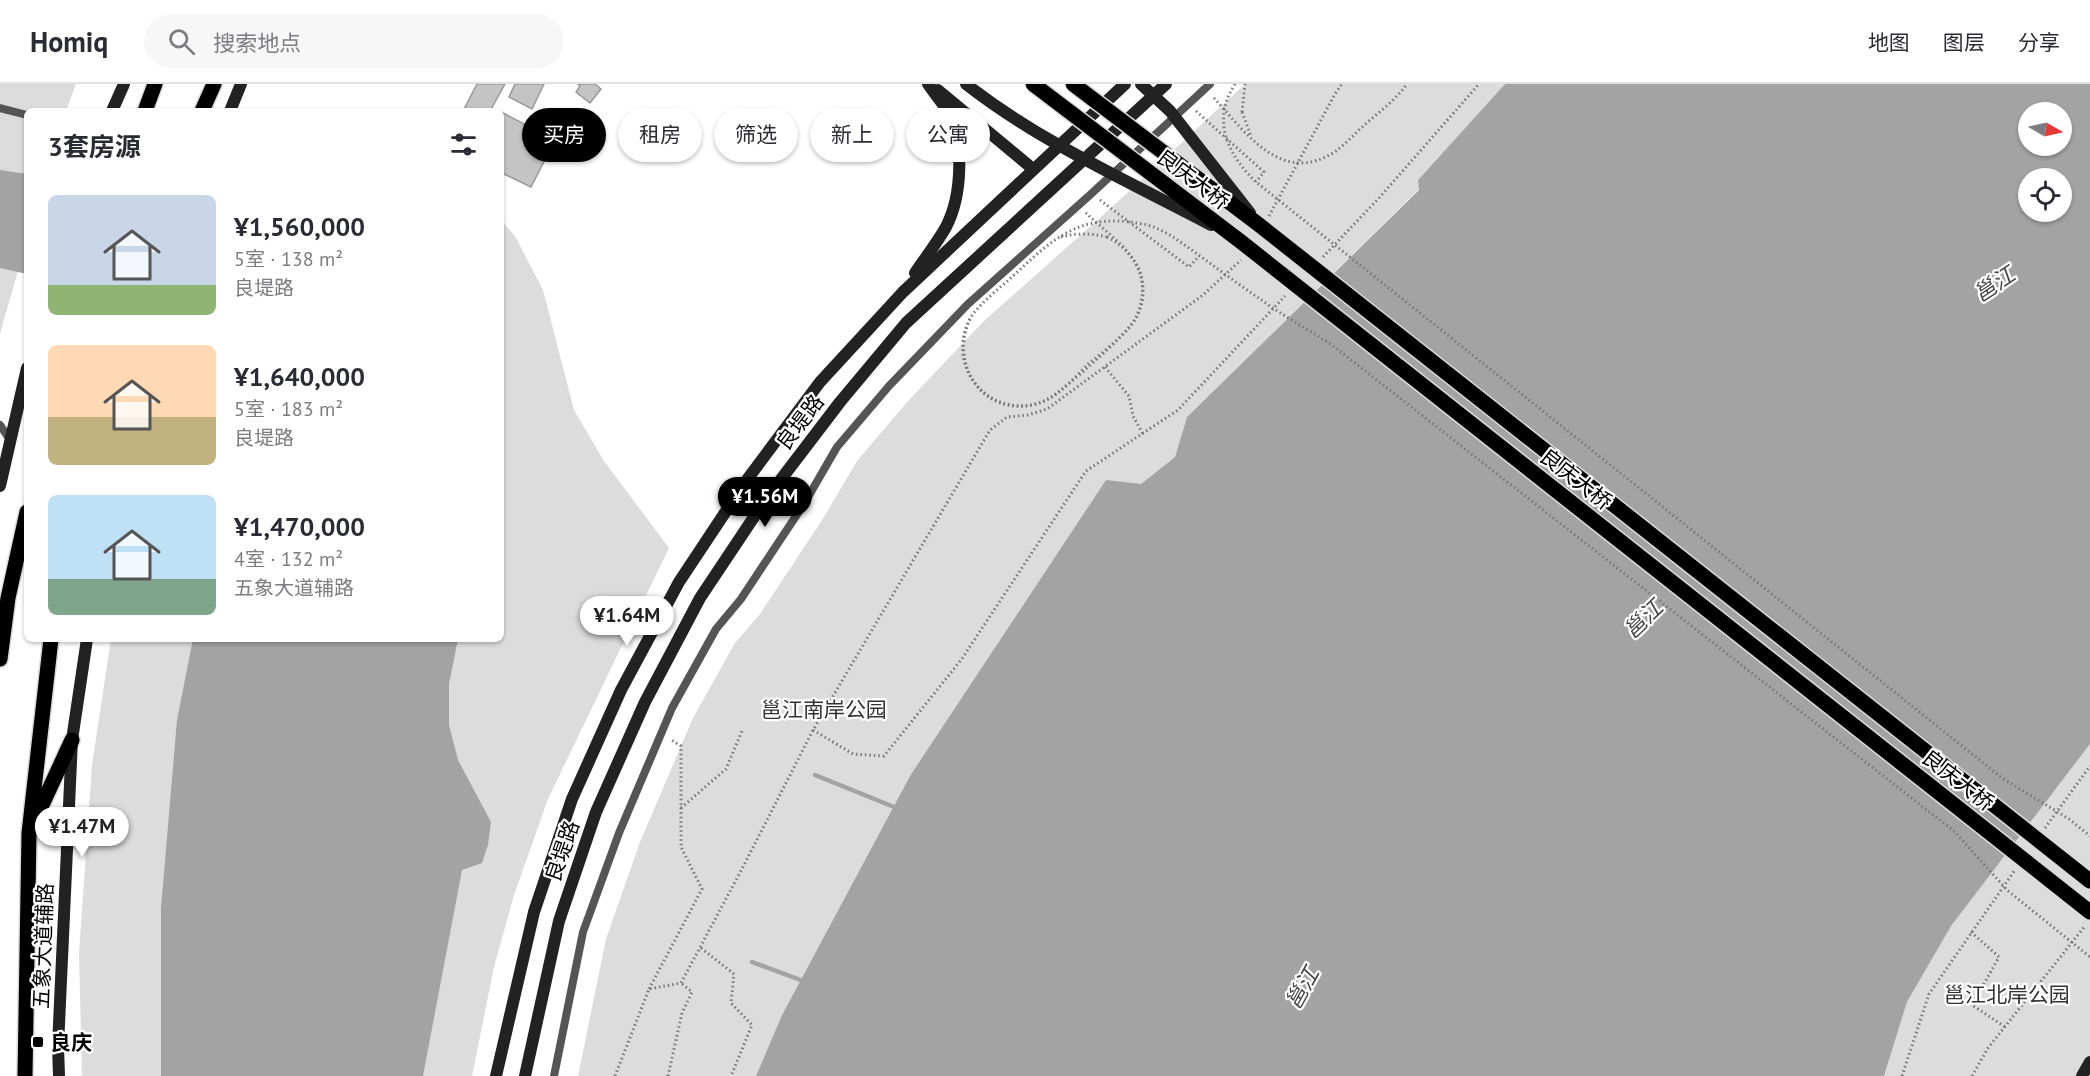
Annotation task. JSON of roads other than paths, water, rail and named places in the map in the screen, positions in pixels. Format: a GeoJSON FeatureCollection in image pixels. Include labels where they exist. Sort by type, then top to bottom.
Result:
{"type":"FeatureCollection","features":[{"type":"Feature","properties":{"kind":"main road"},"geometry":{"type":"LineString","coordinates":[[113,108],[118,84]]}},
{"type":"Feature","properties":{"kind":"main road"},"geometry":{"type":"LineString","coordinates":[[113,108],[124,84]]}},
{"type":"Feature","properties":{"kind":"main road"},"geometry":{"type":"LineString","coordinates":[[146,108],[155,84]]}},
{"type":"Feature","properties":{"kind":"main road"},"geometry":{"type":"LineString","coordinates":[[203,108],[214,84]]}},
{"type":"Feature","properties":{"kind":"main road"},"geometry":{"type":"LineString","coordinates":[[231,108],[241,84]]}},
{"type":"Feature","properties":{"kind":"main road"},"geometry":{"type":"LineString","coordinates":[[929,84],[1033,169]]}},
{"type":"Feature","properties":{"kind":"main road"},"geometry":{"type":"LineString","coordinates":[[903,292],[946,227],[958,190],[960,165],[956,139],[948,112],[929,84]]}},
{"type":"Feature","properties":{"kind":"main road"},"geometry":{"type":"LineString","coordinates":[[966,84],[994,106],[1242,248]]}},
{"type":"Feature","properties":{"kind":"main road","name":"良庆大桥"},"geometry":{"type":"LineString","coordinates":[[1033,84],[2090,912]]}},
{"type":"Feature","properties":{"kind":"main road","name":"良庆大桥"},"geometry":{"type":"LineString","coordinates":[[1073,84],[1262,223],[2090,880]]}},
{"type":"Feature","properties":{"kind":"main road","name":"良堤路"},"geometry":{"type":"LineString","coordinates":[[496,1076],[534,912],[572,799],[621,690],[680,582],[746,481],[820,382],[903,292],[1125,84]]}},
{"type":"Feature","properties":{"kind":"main road"},"geometry":{"type":"LineString","coordinates":[[1141,84],[1170,111],[1262,223]]}},
{"type":"Feature","properties":{"kind":"main road","name":"良堤路"},"geometry":{"type":"LineString","coordinates":[[525,1076],[559,921],[596,812],[645,702],[700,598],[766,499],[840,402],[906,323],[1166,84]]}},
{"type":"Feature","properties":{"kind":"main road"},"geometry":{"type":"LineString","coordinates":[[0,486],[24,381]]}},
{"type":"Feature","properties":{"kind":"main road"},"geometry":{"type":"LineString","coordinates":[[0,659],[8,598],[24,526]]}},
{"type":"Feature","properties":{"kind":"main road"},"geometry":{"type":"LineString","coordinates":[[25,1076],[28,833],[51,642]]}},
{"type":"Feature","properties":{"kind":"main road","name":"五象大道辅路"},"geometry":{"type":"LineString","coordinates":[[59,1076],[58,1046],[72,740],[87,642]]}},
{"type":"Feature","properties":{"kind":"main road"},"geometry":{"type":"LineString","coordinates":[[28,833],[72,740]]}},
{"type":"Feature","properties":{"kind":"main road"},"geometry":{"type":"LineString","coordinates":[[2082,1076],[2090,1062]]}},
{"type":"Feature","properties":{"kind":"lane"},"geometry":{"type":"LineString","coordinates":[[554,1076],[583,932],[619,833],[672,708],[716,629],[741,599],[804,504],[837,447],[890,386],[968,304],[1092,194],[1209,84]]}},
{"type":"Feature","properties":{"kind":"lane"},"geometry":{"type":"LineString","coordinates":[[0,108],[24,115]]}},
{"type":"Feature","properties":{"kind":"lane"},"geometry":{"type":"LineString","coordinates":[[0,425],[10,440]]}},
{"type":"Feature","properties":{"kind":"water","name":"邕江"},"geometry":{"type":"Polygon","coordinates":[[[1505,84],[2090,84],[2090,744],[1951,926],[1907,1002],[1884,1076],[756,1076],[782,1015],[910,776],[1106,480],[1141,484],[1175,457],[1187,417],[1419,190],[1418,180],[1505,84]]]}},
{"type":"Feature","properties":{"kind":"water"},"geometry":{"type":"Polygon","coordinates":[[[0,170],[24,174],[24,273],[0,268],[0,170]]]}},
{"type":"Feature","properties":{"kind":"water"},"geometry":{"type":"Polygon","coordinates":[[[192,642],[457,642],[449,684],[449,725],[458,760],[491,822],[488,845],[482,863],[462,870],[423,1076],[161,1076],[161,908],[177,720],[192,642]]]}},
{"type":"Feature","properties":{"kind":"waterway"},"geometry":{"type":"LineString","coordinates":[[815,775],[899,809]]}},
{"type":"Feature","properties":{"kind":"waterway"},"geometry":{"type":"LineString","coordinates":[[752,962],[806,982]]}},
{"type":"Feature","properties":{"kind":"place","name":"良庆"},"geometry":{"type":"Point","coordinates":[38,1042]}},
{"type":"Feature","properties":{"kind":"park label","name":"邕江南岸公园"},"geometry":{"type":"Point","coordinates":[824,709]}},
{"type":"Feature","properties":{"kind":"park label","name":"邕江北岸公园"},"geometry":{"type":"Point","coordinates":[2007,994]}}]}
